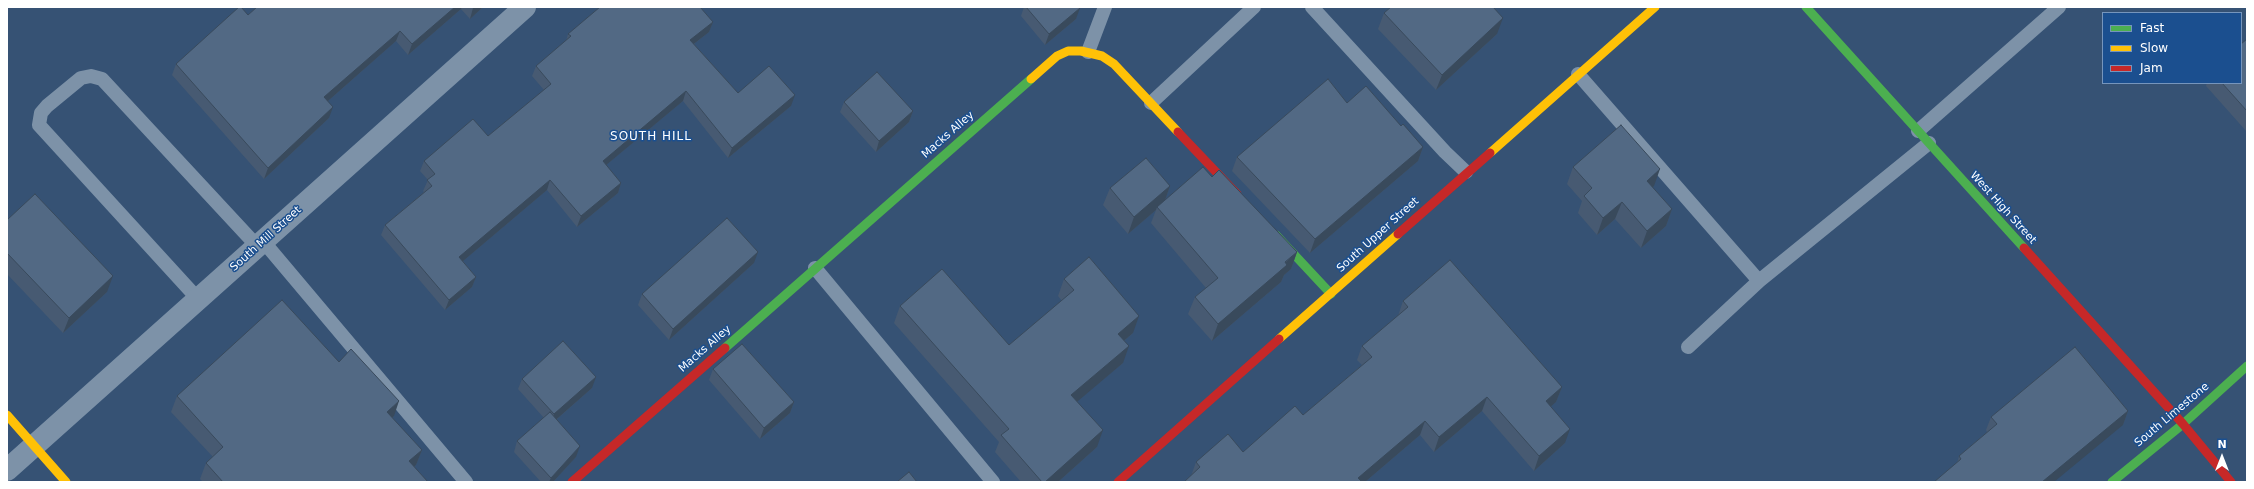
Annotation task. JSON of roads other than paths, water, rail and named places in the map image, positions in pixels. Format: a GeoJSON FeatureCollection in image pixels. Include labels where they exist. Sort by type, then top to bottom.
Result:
{"type":"FeatureCollection","features":[{"type":"Feature","properties":{"kind":"main road","name":"South Upper Street"},"geometry":{"type":"LineString","coordinates":[[1118,482],[1331,294],[1466,172],[1655,7]]}},
{"type":"Feature","properties":{"kind":"main road","name":"West High Street"},"geometry":{"type":"LineString","coordinates":[[1806,7],[2182,424],[2231,482]]}},
{"type":"Feature","properties":{"kind":"main road","name":"Macks Alley"},"geometry":{"type":"LineString","coordinates":[[572,482],[1057,56],[1068,51],[1088,52],[1102,56],[1114,64],[1242,200]]}},
{"type":"Feature","properties":{"kind":"main road"},"geometry":{"type":"LineString","coordinates":[[1268,228],[1331,294]]}},
{"type":"Feature","properties":{"kind":"main road","name":"South Limestone"},"geometry":{"type":"LineString","coordinates":[[2112,482],[2182,424],[2247,366]]}},
{"type":"Feature","properties":{"kind":"main road"},"geometry":{"type":"LineString","coordinates":[[7,415],[66,482]]}},
{"type":"Feature","properties":{"kind":"street","name":"South Mill Street"},"geometry":{"type":"LineString","coordinates":[[7,470],[525,7]]}},
{"type":"Feature","properties":{"kind":"lane"},"geometry":{"type":"LineString","coordinates":[[1088,52],[1106,7]]}},
{"type":"Feature","properties":{"kind":"lane"},"geometry":{"type":"LineString","coordinates":[[1151,103],[1254,7]]}},
{"type":"Feature","properties":{"kind":"lane"},"geometry":{"type":"LineString","coordinates":[[1312,7],[1445,152],[1466,172]]}},
{"type":"Feature","properties":{"kind":"lane"},"geometry":{"type":"LineString","coordinates":[[1918,131],[2059,7]]}},
{"type":"Feature","properties":{"kind":"lane"},"geometry":{"type":"LineString","coordinates":[[1578,74],[1758,281]]}},
{"type":"Feature","properties":{"kind":"lane"},"geometry":{"type":"LineString","coordinates":[[198,300],[39,125],[41,113],[47,106],[81,78],[91,76],[102,79],[260,244],[466,482]]}},
{"type":"Feature","properties":{"kind":"lane"},"geometry":{"type":"LineString","coordinates":[[1688,347],[1758,281],[1929,143]]}},
{"type":"Feature","properties":{"kind":"lane"},"geometry":{"type":"LineString","coordinates":[[815,268],[993,482]]}},
{"type":"Feature","properties":{"kind":"district","name":"SOUTH HILL"},"geometry":{"type":"Point","coordinates":[651,137]}}]}
